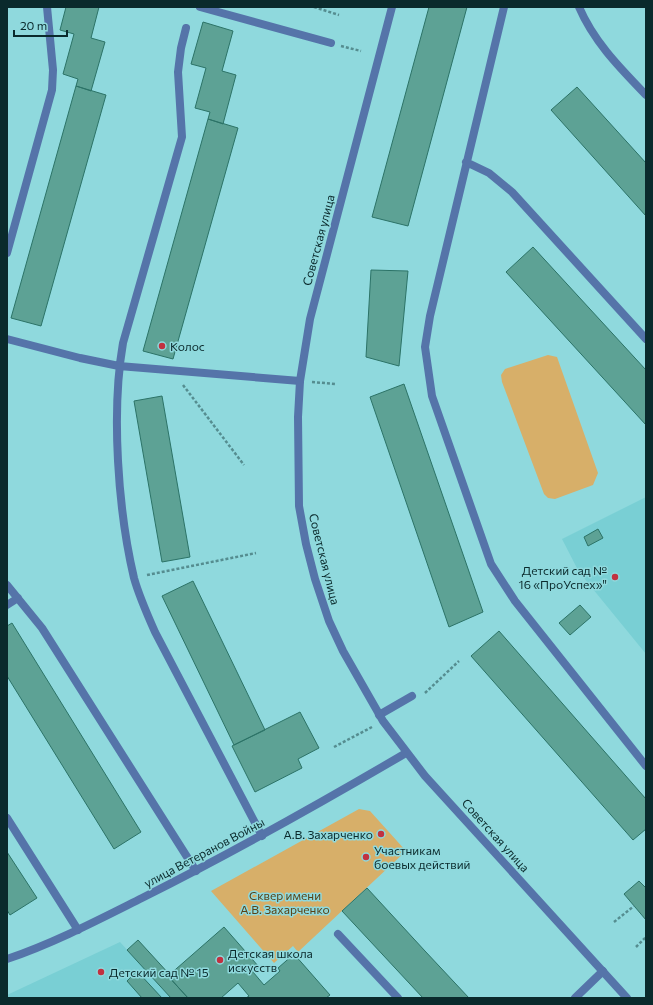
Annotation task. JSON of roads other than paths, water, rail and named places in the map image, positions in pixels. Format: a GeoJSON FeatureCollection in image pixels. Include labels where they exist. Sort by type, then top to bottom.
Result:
{"type":"FeatureCollection","features":[{"type":"Feature","properties":{"kind":"street"},"geometry":{"type":"LineString","coordinates":[[7,253],[52,90],[53,70],[47,7]]}},
{"type":"Feature","properties":{"kind":"street"},"geometry":{"type":"LineString","coordinates":[[200,7],[331,43]]}},
{"type":"Feature","properties":{"kind":"street","name":"Советская улица"},"geometry":{"type":"LineString","coordinates":[[392,7],[310,319],[300,381],[298,416],[299,506],[306,544],[315,579],[329,621],[343,651],[379,715],[406,753],[627,998]]}},
{"type":"Feature","properties":{"kind":"street"},"geometry":{"type":"LineString","coordinates":[[504,7],[428,324],[425,347],[432,396],[492,564],[515,600],[646,766]]}},
{"type":"Feature","properties":{"kind":"street"},"geometry":{"type":"LineString","coordinates":[[579,7],[594,36],[607,55],[646,95]]}},
{"type":"Feature","properties":{"kind":"street"},"geometry":{"type":"LineString","coordinates":[[186,28],[180,48],[178,72],[182,136],[123,344],[119,366],[118,432],[120,489],[134,578],[154,632],[262,836]]}},
{"type":"Feature","properties":{"kind":"street"},"geometry":{"type":"LineString","coordinates":[[466,162],[489,173],[512,192],[646,340]]}},
{"type":"Feature","properties":{"kind":"street"},"geometry":{"type":"LineString","coordinates":[[7,338],[34,347],[119,366],[300,381]]}},
{"type":"Feature","properties":{"kind":"street"},"geometry":{"type":"LineString","coordinates":[[7,585],[42,628],[196,871]]}},
{"type":"Feature","properties":{"kind":"street"},"geometry":{"type":"LineString","coordinates":[[7,605],[18,598]]}},
{"type":"Feature","properties":{"kind":"street"},"geometry":{"type":"LineString","coordinates":[[379,715],[412,696]]}},
{"type":"Feature","properties":{"kind":"street","name":"улица Ветеранов Войны"},"geometry":{"type":"LineString","coordinates":[[7,959],[78,930],[196,871],[262,836],[406,753]]}},
{"type":"Feature","properties":{"kind":"street"},"geometry":{"type":"LineString","coordinates":[[7,818],[78,930]]}},
{"type":"Feature","properties":{"kind":"street"},"geometry":{"type":"LineString","coordinates":[[338,934],[398,998]]}},
{"type":"Feature","properties":{"kind":"street"},"geometry":{"type":"LineString","coordinates":[[575,998],[602,971]]}},
{"type":"Feature","properties":{"kind":"place","name":"Колос"},"geometry":{"type":"Point","coordinates":[162,346]}},
{"type":"Feature","properties":{"kind":"place","name":"Детский сад № 16 «ПроУспех»\""},"geometry":{"type":"Point","coordinates":[615,577]}},
{"type":"Feature","properties":{"kind":"place","name":"А.В. Захарченко"},"geometry":{"type":"Point","coordinates":[381,834]}},
{"type":"Feature","properties":{"kind":"place","name":"Участникам боевых действий"},"geometry":{"type":"Point","coordinates":[366,857]}},
{"type":"Feature","properties":{"kind":"place","name":"Детская школа искусств"},"geometry":{"type":"Point","coordinates":[220,960]}},
{"type":"Feature","properties":{"kind":"place","name":"Детский сад № 15"},"geometry":{"type":"Point","coordinates":[101,972]}},
{"type":"Feature","properties":{"kind":"park label","name":"Сквер имени А.В. Захарченко"},"geometry":{"type":"Point","coordinates":[285,902]}}]}
